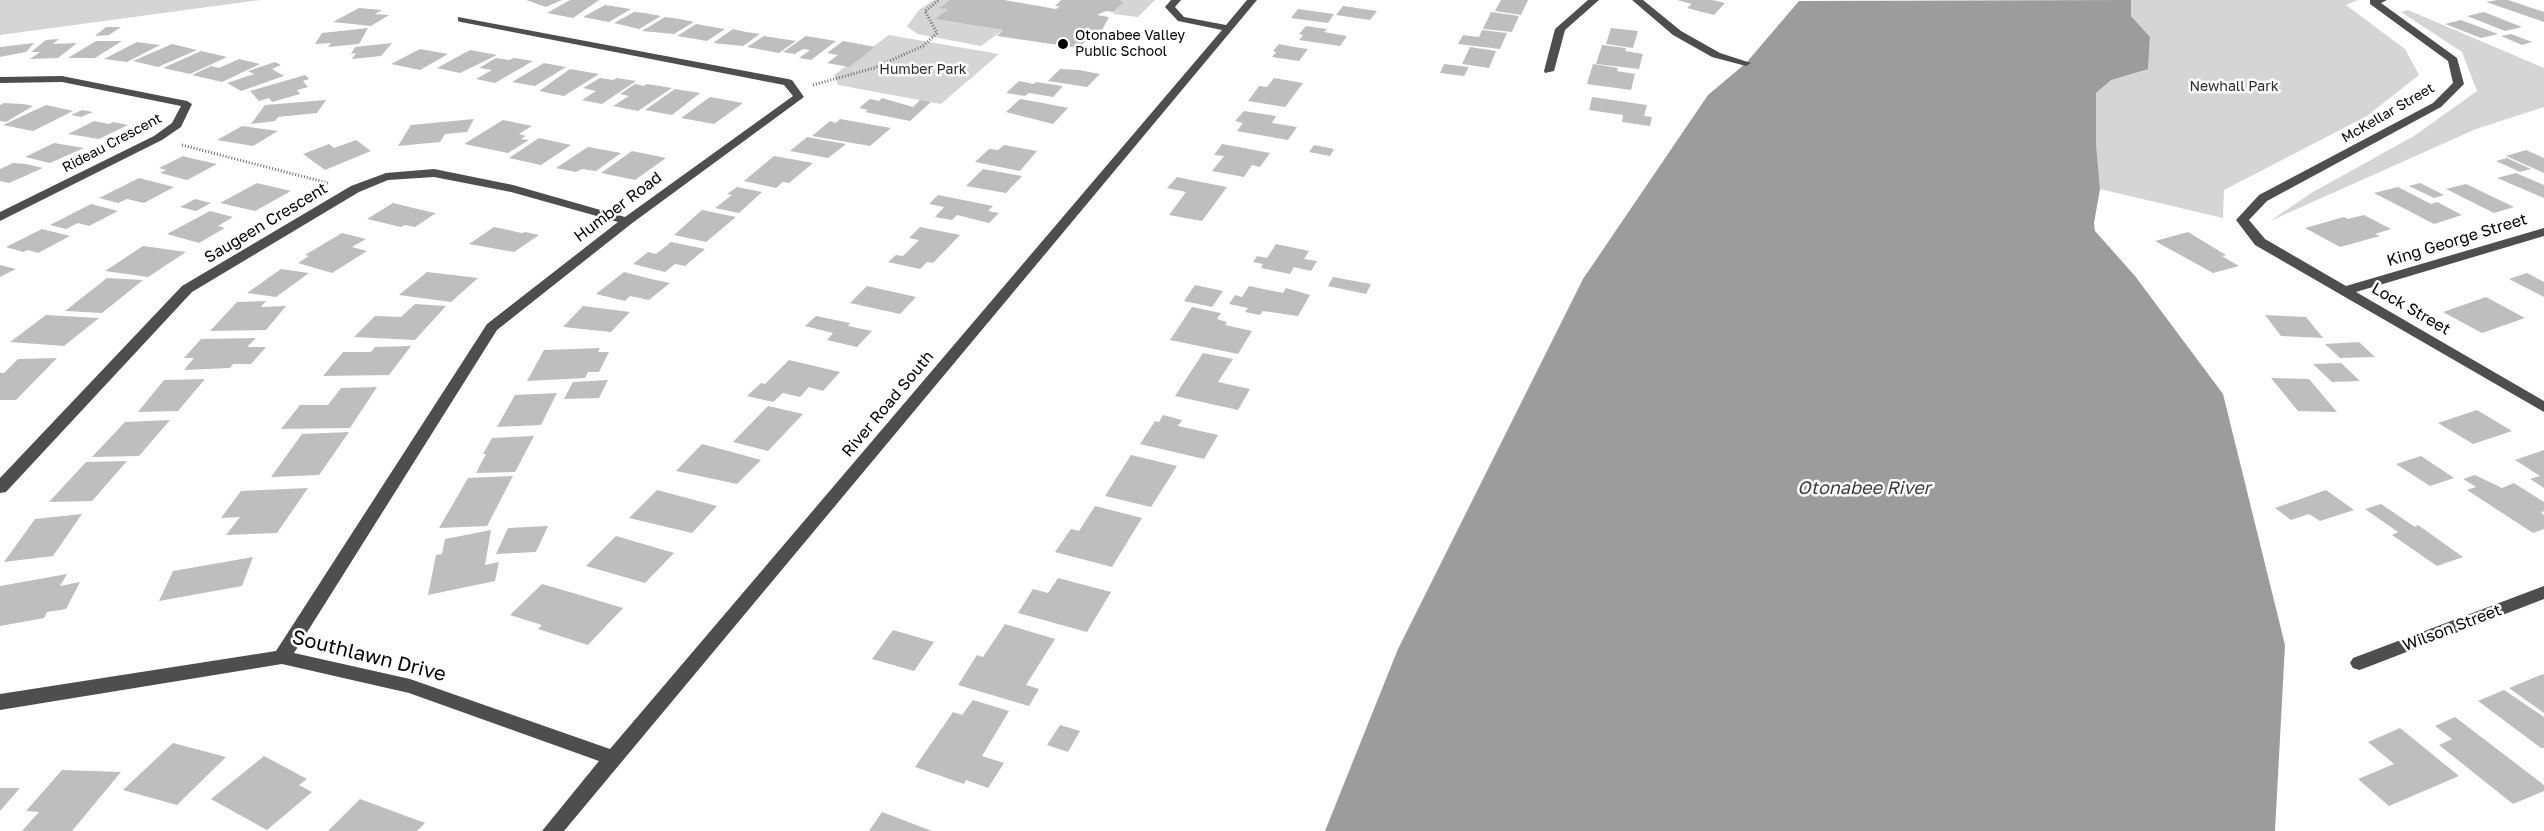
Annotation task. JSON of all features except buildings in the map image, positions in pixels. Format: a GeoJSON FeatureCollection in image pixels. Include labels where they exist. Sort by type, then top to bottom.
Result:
{"type":"FeatureCollection","features":[{"type":"Feature","properties":{"kind":"street"},"geometry":{"type":"LineString","coordinates":[[1176,0],[1170,7],[1181,19],[1228,28]]}},
{"type":"Feature","properties":{"kind":"street","name":"River Road South"},"geometry":{"type":"LineString","coordinates":[[552,831],[1252,0]]}},
{"type":"Feature","properties":{"kind":"street"},"geometry":{"type":"LineString","coordinates":[[1549,71],[1560,29],[1594,0]]}},
{"type":"Feature","properties":{"kind":"street"},"geometry":{"type":"LineString","coordinates":[[1637,0],[1677,33],[1716,55],[1746,63]]}},
{"type":"Feature","properties":{"kind":"street","name":"McKellar Street"},"geometry":{"type":"LineString","coordinates":[[2260,242],[2242,220],[2263,198],[2437,105],[2459,84],[2453,60],[2373,2],[2382,0]]}},
{"type":"Feature","properties":{"kind":"street"},"geometry":{"type":"LineString","coordinates":[[461,19],[788,82],[794,90]]}},
{"type":"Feature","properties":{"kind":"street","name":"Rideau Crescent"},"geometry":{"type":"LineString","coordinates":[[0,80],[62,79],[187,104],[177,125],[158,138],[0,217]]}},
{"type":"Feature","properties":{"kind":"street","name":"Humber Road"},"geometry":{"type":"LineString","coordinates":[[282,657],[492,327],[627,221],[799,98],[794,90]]}},
{"type":"Feature","properties":{"kind":"street","name":"Saugeen Crescent"},"geometry":{"type":"LineString","coordinates":[[0,488],[187,290],[355,189],[386,177],[434,172],[513,189],[627,221]]}},
{"type":"Feature","properties":{"kind":"street","name":"King George Street"},"geometry":{"type":"LineString","coordinates":[[2344,291],[2544,232]]}},
{"type":"Feature","properties":{"kind":"street","name":"Lock Street"},"geometry":{"type":"LineString","coordinates":[[2260,242],[2544,407]]}},
{"type":"Feature","properties":{"kind":"street","name":"Wilson Street"},"geometry":{"type":"LineString","coordinates":[[2359,663],[2544,592]]}},
{"type":"Feature","properties":{"kind":"street","name":"Southlawn Drive"},"geometry":{"type":"LineString","coordinates":[[0,702],[282,657],[410,686],[614,758]]}},
{"type":"Feature","properties":{"kind":"path"},"geometry":{"type":"LineString","coordinates":[[794,90],[850,76],[924,46],[937,33],[925,11],[939,0]]}},
{"type":"Feature","properties":{"kind":"path"},"geometry":{"type":"LineString","coordinates":[[158,138],[355,189]]}},
{"type":"Feature","properties":{"kind":"green space"},"geometry":{"type":"Polygon","coordinates":[[[0,0],[260,0],[0,35],[0,0]]]}},
{"type":"Feature","properties":{"kind":"green space"},"geometry":{"type":"Polygon","coordinates":[[[934,0],[949,0],[940,7],[948,9],[936,19],[1003,30],[981,46],[917,34],[907,26],[920,9],[934,0]]]}},
{"type":"Feature","properties":{"kind":"green space"},"geometry":{"type":"Polygon","coordinates":[[[1122,0],[1155,0],[1138,17],[1113,14],[1123,3],[1120,2],[1122,0]]]}},
{"type":"Feature","properties":{"kind":"green space","name":"Newhall Park"},"geometry":{"type":"Polygon","coordinates":[[[2131,0],[2358,0],[2346,5],[2405,49],[2419,75],[2367,116],[2224,190],[2223,218],[2100,189],[2096,143],[2096,93],[2110,80],[2148,68],[2150,37],[2131,16],[2131,0]]]}},
{"type":"Feature","properties":{"kind":"green space"},"geometry":{"type":"Polygon","coordinates":[[[2408,10],[2544,68],[2544,107],[2476,129],[2270,221],[2313,192],[2414,136],[2477,91],[2462,52],[2401,12],[2408,10]]]}},
{"type":"Feature","properties":{"kind":"green space","name":"Humber Park"},"geometry":{"type":"Polygon","coordinates":[[[889,35],[999,54],[941,104],[838,85],[834,75],[889,35]]]}},
{"type":"Feature","properties":{"kind":"water","name":"Otonabee River"},"geometry":{"type":"Polygon","coordinates":[[[2131,0],[2131,16],[2150,37],[2148,69],[2111,80],[2096,93],[2096,143],[2100,189],[2094,223],[2095,231],[2135,276],[2223,394],[2285,645],[2275,831],[1325,831],[1398,649],[1583,279],[1708,95],[1746,63],[1799,1],[2131,0]]]}},
{"type":"Feature","properties":{"kind":"place","name":"Otonabee Valley Public School"},"geometry":{"type":"Point","coordinates":[1063,44]}}]}
